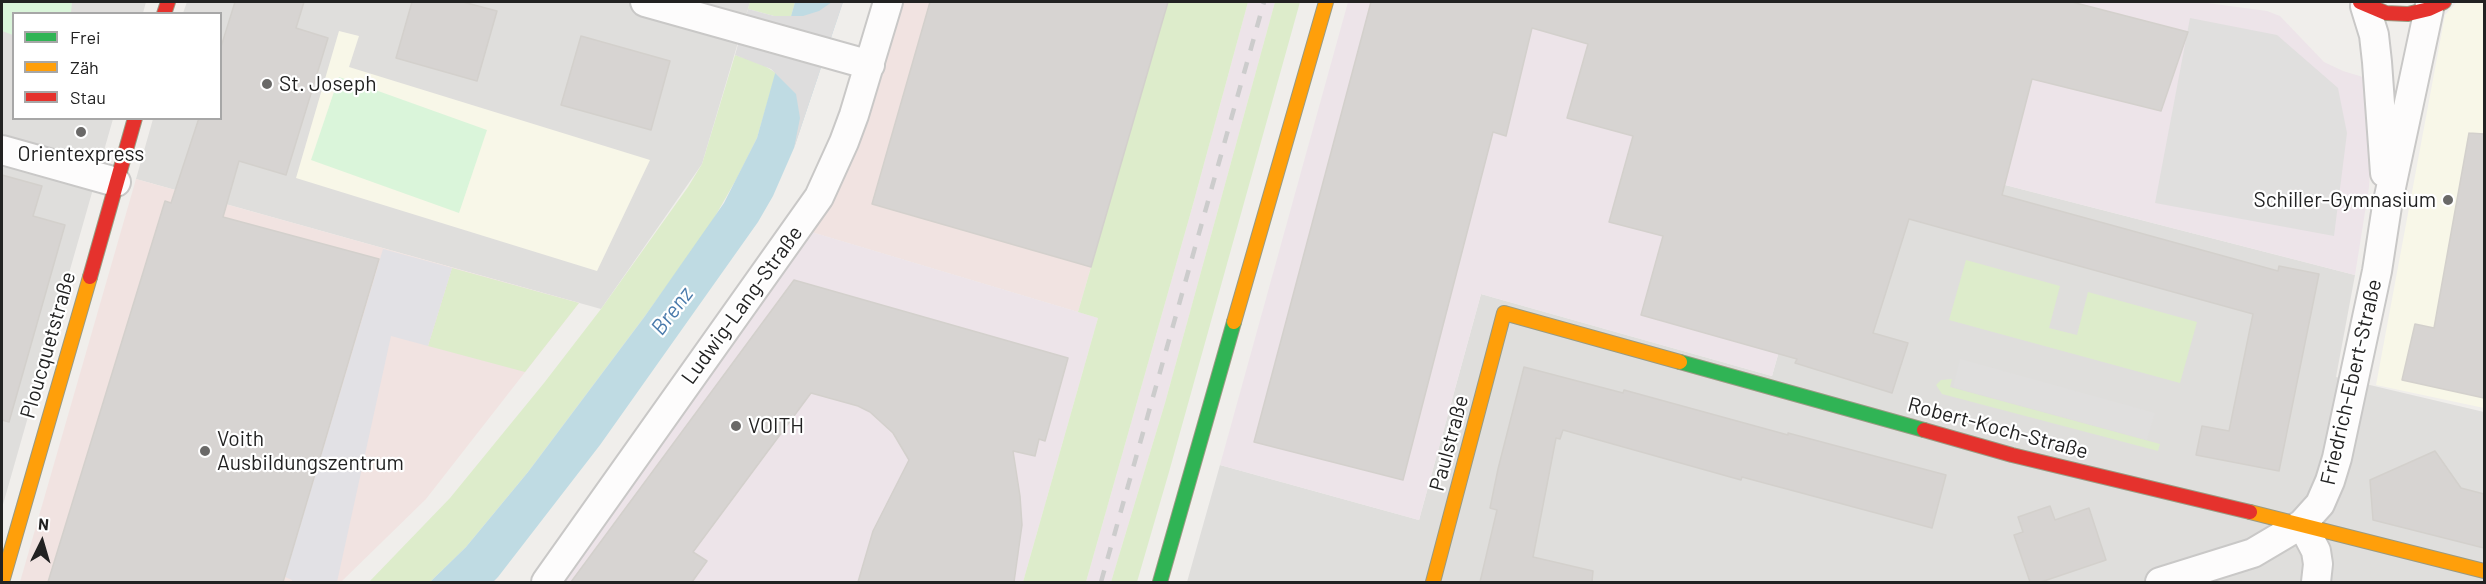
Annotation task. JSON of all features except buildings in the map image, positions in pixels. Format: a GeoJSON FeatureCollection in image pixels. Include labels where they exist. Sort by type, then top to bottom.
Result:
{"type":"FeatureCollection","features":[{"type":"Feature","properties":{"kind":"street"},"geometry":{"type":"LineString","coordinates":[[645,2],[870,65]]}},
{"type":"Feature","properties":{"kind":"street","name":"Ludwig-Lang-Straße"},"geometry":{"type":"LineString","coordinates":[[546,582],[819,197],[844,142],[888,2]]}},
{"type":"Feature","properties":{"kind":"street"},"geometry":{"type":"LineString","coordinates":[[1160,582],[1326,2]]}},
{"type":"Feature","properties":{"kind":"street","name":"Friedrich-Ebert-Straße"},"geometry":{"type":"LineString","coordinates":[[2362,4],[2386,13],[2397,14],[2408,14],[2436,5]]}},
{"type":"Feature","properties":{"kind":"street","name":"Friedrich-Ebert-Straße"},"geometry":{"type":"LineString","coordinates":[[2362,4],[2374,35],[2387,206]]}},
{"type":"Feature","properties":{"kind":"street","name":"Friedrich-Ebert-Straße"},"geometry":{"type":"LineString","coordinates":[[2160,582],[2253,553],[2302,524],[2320,504],[2337,458],[2377,271],[2387,206],[2436,5]]}},
{"type":"Feature","properties":{"kind":"street","name":"Ploucquetstraße"},"geometry":{"type":"LineString","coordinates":[[2,582],[134,120]]}},
{"type":"Feature","properties":{"kind":"street"},"geometry":{"type":"LineString","coordinates":[[2,150],[116,182]]}},
{"type":"Feature","properties":{"kind":"street","name":"Robert-Koch-Straße"},"geometry":{"type":"LineString","coordinates":[[1504,313],[1978,446],[2302,524],[2484,571]]}},
{"type":"Feature","properties":{"kind":"street","name":"Paulstraße"},"geometry":{"type":"LineString","coordinates":[[1433,582],[1504,313]]}},
{"type":"Feature","properties":{"kind":"street"},"geometry":{"type":"LineString","coordinates":[[2302,524],[2316,551],[2318,564],[2316,582]]}},
{"type":"Feature","properties":{"kind":"shaded area"},"geometry":{"type":"Polygon","coordinates":[[[2,2],[146,2],[143,12],[12,12],[12,120],[113,120],[2,508],[2,2]]]}},
{"type":"Feature","properties":{"kind":"shaded area"},"geometry":{"type":"Polygon","coordinates":[[[187,2],[750,2],[702,164],[601,309],[136,179],[153,120],[222,120],[222,12],[183,12],[187,2]]]}},
{"type":"Feature","properties":{"kind":"shaded area"},"geometry":{"type":"Polygon","coordinates":[[[903,2],[1168,2],[1078,312],[808,231],[862,133],[903,2]]]}},
{"type":"Feature","properties":{"kind":"shaded area"},"geometry":{"type":"Polygon","coordinates":[[[1248,2],[1275,2],[1165,403],[1111,582],[1086,582],[1192,208],[1248,2]]]}},
{"type":"Feature","properties":{"kind":"shaded area"},"geometry":{"type":"Polygon","coordinates":[[[1348,2],[2200,2],[2267,11],[2280,16],[2324,62],[2363,77],[2370,119],[2371,153],[2369,187],[2355,275],[1838,142],[1772,376],[1481,294],[1419,520],[1220,465],[1348,2]]]}},
{"type":"Feature","properties":{"kind":"shaded area","name":"Schiller-Gymnasium"},"geometry":{"type":"Polygon","coordinates":[[[2457,2],[2484,3],[2484,408],[2376,385],[2445,15],[2457,2]]]}},
{"type":"Feature","properties":{"kind":"shaded area"},"geometry":{"type":"Polygon","coordinates":[[[2190,18],[2277,35],[2338,88],[2347,133],[2334,236],[2155,203],[2190,18]]]}},
{"type":"Feature","properties":{"kind":"shaded area"},"geometry":{"type":"Polygon","coordinates":[[[339,31],[359,36],[349,67],[650,160],[597,271],[296,178],[339,31]]]}},
{"type":"Feature","properties":{"kind":"shaded area"},"geometry":{"type":"Polygon","coordinates":[[[1838,142],[2355,275],[2336,377],[2484,412],[2484,582],[1187,582],[1220,465],[1419,520],[1481,294],[1772,376],[1838,142]]]}},
{"type":"Feature","properties":{"kind":"shaded area"},"geometry":{"type":"Polygon","coordinates":[[[136,179],[579,303],[426,499],[341,582],[20,582],[136,179]]]}},
{"type":"Feature","properties":{"kind":"shaded area"},"geometry":{"type":"Polygon","coordinates":[[[808,231],[1098,318],[1023,582],[555,582],[808,231]]]}},
{"type":"Feature","properties":{"kind":"shaded area"},"geometry":{"type":"Polygon","coordinates":[[[383,249],[452,268],[428,346],[391,336],[337,582],[292,582],[285,577],[383,249]]]}},
{"type":"Feature","properties":{"kind":"shaded area"},"geometry":{"type":"Polygon","coordinates":[[[1960,359],[2155,413],[2147,440],[1953,387],[1960,359]]]}},
{"type":"Feature","properties":{"kind":"green space"},"geometry":{"type":"Polygon","coordinates":[[[2,2],[72,2],[71,12],[12,12],[12,35],[2,31],[2,2]]]}},
{"type":"Feature","properties":{"kind":"green space"},"geometry":{"type":"Polygon","coordinates":[[[750,2],[795,2],[791,17],[774,16],[748,9],[750,2]]]}},
{"type":"Feature","properties":{"kind":"green space"},"geometry":{"type":"Polygon","coordinates":[[[1168,2],[1248,2],[1086,582],[1023,582],[1098,318],[1078,312],[1168,2]]]}},
{"type":"Feature","properties":{"kind":"green space"},"geometry":{"type":"Polygon","coordinates":[[[1275,2],[1300,2],[1169,472],[1137,582],[1111,582],[1165,403],[1275,2]]]}},
{"type":"Feature","properties":{"kind":"green space"},"geometry":{"type":"Polygon","coordinates":[[[735,55],[760,63],[776,73],[757,138],[709,227],[528,472],[466,547],[430,582],[369,582],[450,498],[544,383],[601,309],[688,187],[702,164],[735,55]]]}},
{"type":"Feature","properties":{"kind":"green space"},"geometry":{"type":"Polygon","coordinates":[[[339,77],[487,130],[459,213],[311,160],[339,77]]]}},
{"type":"Feature","properties":{"kind":"green space"},"geometry":{"type":"Polygon","coordinates":[[[1966,260],[2060,286],[2049,328],[2077,335],[2088,292],[2197,322],[2180,383],[1949,320],[1966,260]]]}},
{"type":"Feature","properties":{"kind":"green space"},"geometry":{"type":"Polygon","coordinates":[[[452,268],[579,303],[525,372],[428,346],[452,268]]]}},
{"type":"Feature","properties":{"kind":"green space"},"geometry":{"type":"Polygon","coordinates":[[[1952,379],[1950,387],[2160,444],[2158,451],[1942,394],[1936,385],[1941,380],[1952,379]]]}},
{"type":"Feature","properties":{"kind":"water","name":"Brenz"},"geometry":{"type":"Polygon","coordinates":[[[795,2],[843,2],[794,148],[773,196],[758,222],[600,445],[498,577],[493,582],[430,582],[466,547],[528,472],[645,316],[724,203],[757,138],[795,2]]]}},
{"type":"Feature","properties":{"kind":"pier"},"geometry":{"type":"Polygon","coordinates":[[[832,2],[843,2],[794,148],[800,118],[796,94],[771,69],[735,55],[748,9],[774,16],[803,16],[819,11],[832,2]]]}},
{"type":"Feature","properties":{"kind":"railway"},"geometry":{"type":"LineString","coordinates":[[1101,582],[1264,2]]}},
{"type":"Feature","properties":{"kind":"traffic: fast"},"geometry":{"type":"LineString","coordinates":[[1160,582],[1234,322]]}},
{"type":"Feature","properties":{"kind":"traffic: fast"},"geometry":{"type":"LineString","coordinates":[[1680,362],[1924,430]]}},
{"type":"Feature","properties":{"kind":"traffic: slow"},"geometry":{"type":"LineString","coordinates":[[1234,322],[1326,2]]}},
{"type":"Feature","properties":{"kind":"traffic: slow"},"geometry":{"type":"LineString","coordinates":[[2,582],[90,277]]}},
{"type":"Feature","properties":{"kind":"traffic: slow"},"geometry":{"type":"LineString","coordinates":[[1433,582],[1504,313],[1680,362]]}},
{"type":"Feature","properties":{"kind":"traffic: slow"},"geometry":{"type":"LineString","coordinates":[[2250,512],[2484,571]]}},
{"type":"Feature","properties":{"kind":"traffic: jam"},"geometry":{"type":"LineString","coordinates":[[165,12],[168,2]]}},
{"type":"Feature","properties":{"kind":"traffic: jam"},"geometry":{"type":"LineString","coordinates":[[2360,2],[2386,13],[2408,14],[2429,9],[2444,2]]}},
{"type":"Feature","properties":{"kind":"traffic: jam"},"geometry":{"type":"LineString","coordinates":[[90,277],[134,120]]}},
{"type":"Feature","properties":{"kind":"traffic: jam"},"geometry":{"type":"LineString","coordinates":[[1924,430],[2012,455],[2250,512]]}},
{"type":"Feature","properties":{"kind":"place","name":"St. Joseph"},"geometry":{"type":"Point","coordinates":[267,84]}},
{"type":"Feature","properties":{"kind":"place","name":"Orientexpress"},"geometry":{"type":"Point","coordinates":[81,132]}},
{"type":"Feature","properties":{"kind":"place","name":"Schiller-Gymnasium"},"geometry":{"type":"Point","coordinates":[2448,200]}},
{"type":"Feature","properties":{"kind":"place","name":"VOITH"},"geometry":{"type":"Point","coordinates":[736,426]}},
{"type":"Feature","properties":{"kind":"place","name":"Voith Ausbildungszentrum"},"geometry":{"type":"Point","coordinates":[205,451]}}]}
